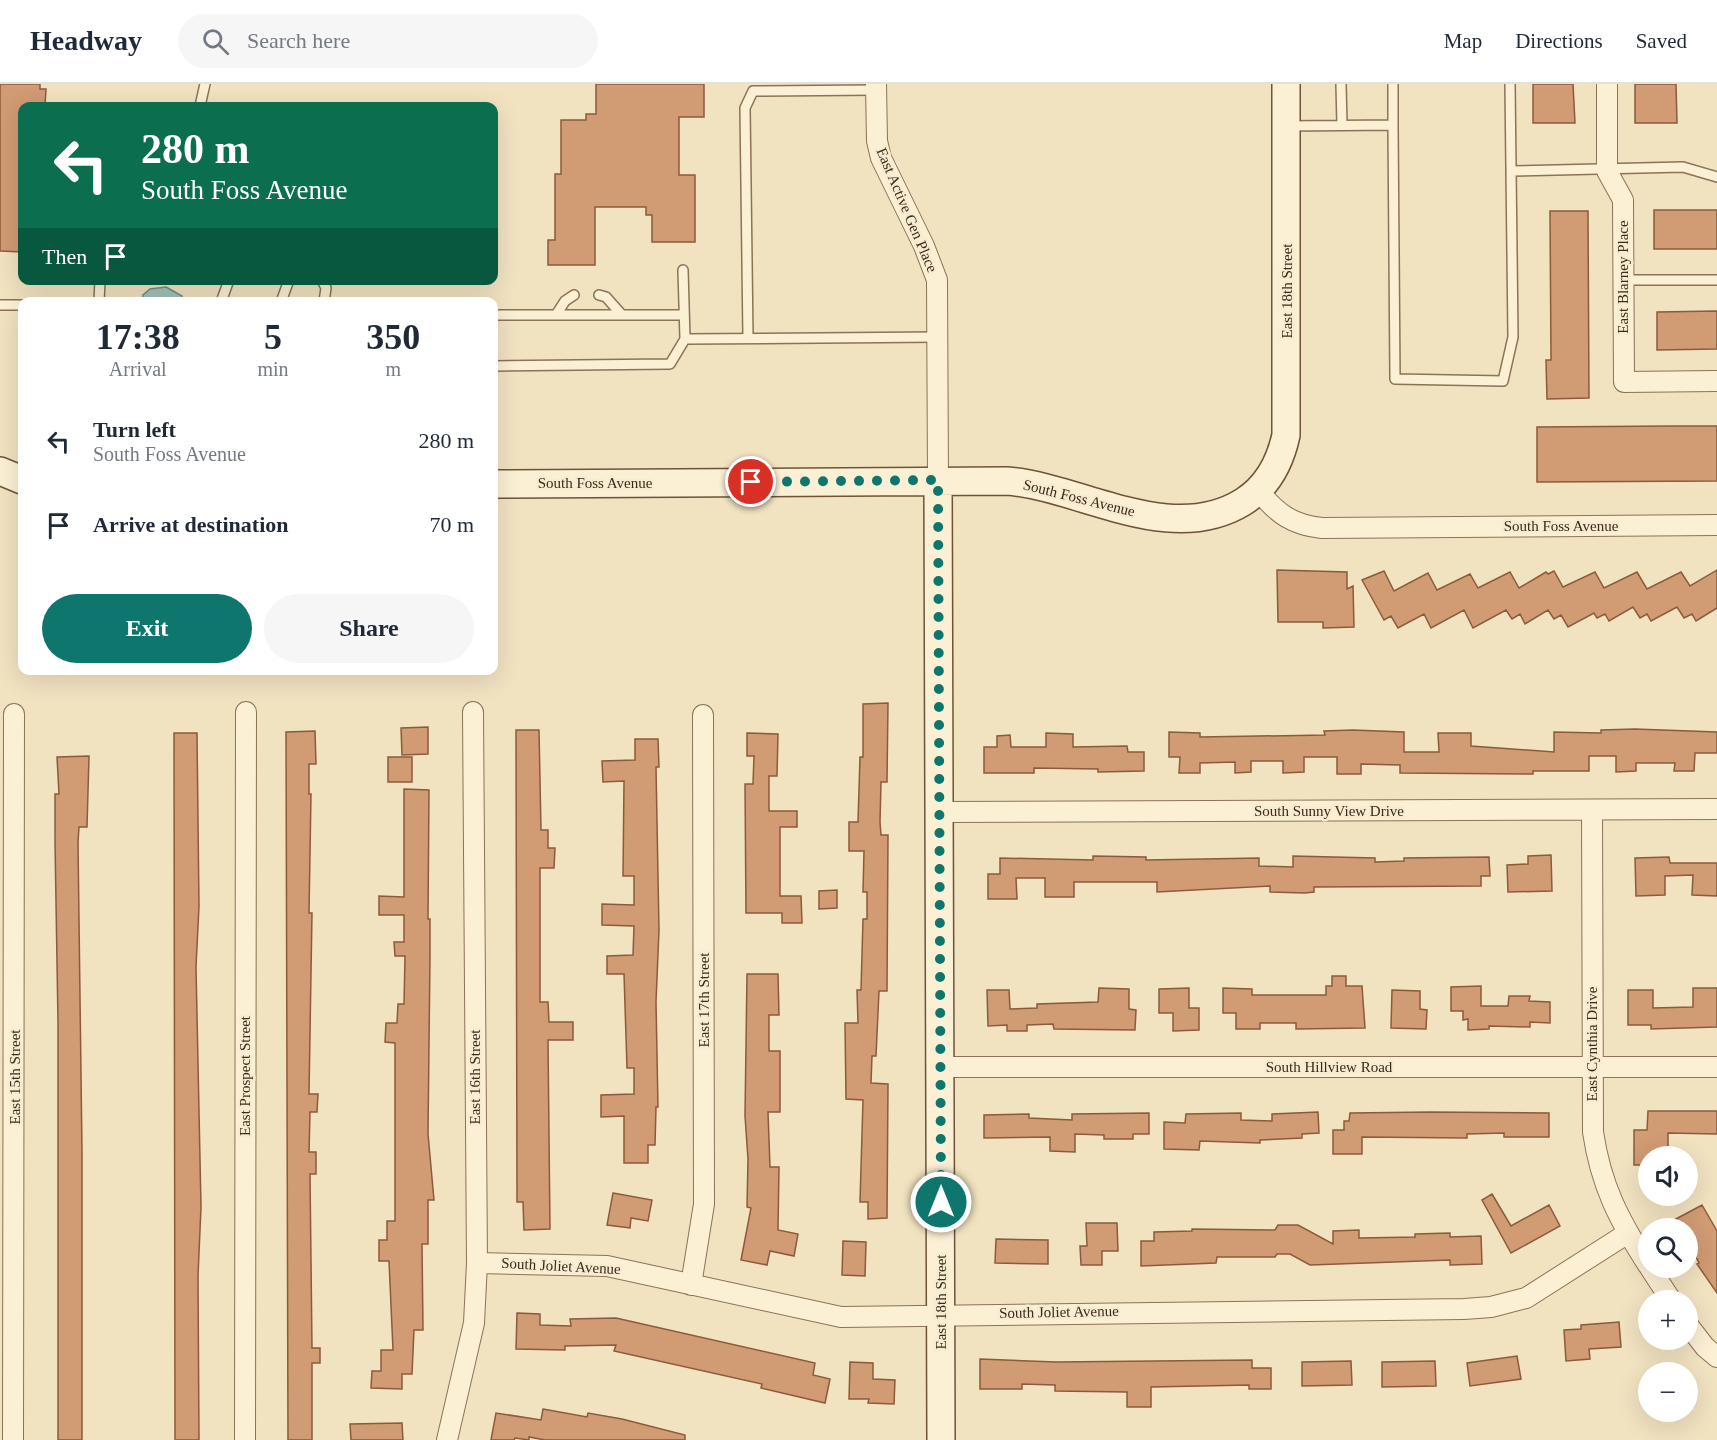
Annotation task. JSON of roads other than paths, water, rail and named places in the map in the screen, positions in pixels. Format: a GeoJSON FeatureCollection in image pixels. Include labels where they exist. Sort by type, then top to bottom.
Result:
{"type":"FeatureCollection","features":[{"type":"Feature","properties":{"kind":"street","name":"East 18th Street"},"geometry":{"type":"LineString","coordinates":[[1259,491],[1280,456],[1287,426],[1286,84]]}},
{"type":"Feature","properties":{"kind":"street","name":"East Blarney Place"},"geometry":{"type":"LineString","coordinates":[[1607,84],[1608,171],[1623,200],[1624,382],[1717,381]]}},
{"type":"Feature","properties":{"kind":"street","name":"East Active Gen Place"},"geometry":{"type":"LineString","coordinates":[[876,87],[877,141],[881,158],[924,246],[937,280],[938,480]]}},
{"type":"Feature","properties":{"kind":"street"},"geometry":{"type":"LineString","coordinates":[[0,471],[18,478]]}},
{"type":"Feature","properties":{"kind":"street","name":"East 18th Street"},"geometry":{"type":"LineString","coordinates":[[938,480],[941,1440]]}},
{"type":"Feature","properties":{"kind":"street","name":"South Foss Avenue"},"geometry":{"type":"LineString","coordinates":[[498,484],[938,480],[1031,483],[1129,512],[1162,517],[1214,515],[1259,491],[1282,517],[1302,525],[1322,528],[1717,525]]}},
{"type":"Feature","properties":{"kind":"street","name":"East Prospect Street"},"geometry":{"type":"LineString","coordinates":[[245,1440],[246,712]]}},
{"type":"Feature","properties":{"kind":"street","name":"East 16th Street"},"geometry":{"type":"LineString","coordinates":[[447,1440],[474,1323],[477,1263],[473,712]]}},
{"type":"Feature","properties":{"kind":"street","name":"East 15th Street"},"geometry":{"type":"LineString","coordinates":[[14,714],[8,1135],[14,1440]]}},
{"type":"Feature","properties":{"kind":"street","name":"East 17th Street"},"geometry":{"type":"LineString","coordinates":[[691,1285],[704,1204],[703,715]]}},
{"type":"Feature","properties":{"kind":"street","name":"South Sunny View Drive"},"geometry":{"type":"LineString","coordinates":[[940,812],[1717,809]]}},
{"type":"Feature","properties":{"kind":"street","name":"East Cynthia Drive"},"geometry":{"type":"LineString","coordinates":[[1592,810],[1593,1132],[1598,1167],[1613,1207],[1638,1249]]}},
{"type":"Feature","properties":{"kind":"street","name":"South Hillview Road"},"geometry":{"type":"LineString","coordinates":[[940,1067],[1717,1066]]}},
{"type":"Feature","properties":{"kind":"street","name":"South Joliet Avenue"},"geometry":{"type":"LineString","coordinates":[[477,1263],[608,1266],[841,1317],[941,1313],[1491,1307],[1526,1298],[1628,1233]]}},
{"type":"Feature","properties":{"kind":"street"},"geometry":{"type":"LineString","coordinates":[[1698,1339],[1717,1357]]}},
{"type":"Feature","properties":{"kind":"lane"},"geometry":{"type":"LineString","coordinates":[[201,102],[205,84]]}},
{"type":"Feature","properties":{"kind":"lane"},"geometry":{"type":"LineString","coordinates":[[1341,84],[1342,125]]}},
{"type":"Feature","properties":{"kind":"lane"},"geometry":{"type":"LineString","coordinates":[[1393,84],[1395,379],[1503,381],[1513,337],[1510,84]]}},
{"type":"Feature","properties":{"kind":"lane"},"geometry":{"type":"LineString","coordinates":[[748,338],[745,108],[753,92],[876,87]]}},
{"type":"Feature","properties":{"kind":"lane"},"geometry":{"type":"LineString","coordinates":[[1286,126],[1393,125]]}},
{"type":"Feature","properties":{"kind":"lane"},"geometry":{"type":"LineString","coordinates":[[1511,171],[1608,171],[1683,167],[1717,177]]}},
{"type":"Feature","properties":{"kind":"lane"},"geometry":{"type":"LineString","coordinates":[[498,366],[670,364],[685,339],[683,270]]}},
{"type":"Feature","properties":{"kind":"lane"},"geometry":{"type":"LineString","coordinates":[[1623,280],[1717,280]]}},
{"type":"Feature","properties":{"kind":"lane"},"geometry":{"type":"LineString","coordinates":[[556,315],[565,301],[574,295]]}},
{"type":"Feature","properties":{"kind":"lane"},"geometry":{"type":"LineString","coordinates":[[598,295],[606,297],[622,315]]}},
{"type":"Feature","properties":{"kind":"lane"},"geometry":{"type":"LineString","coordinates":[[0,305],[18,305]]}},
{"type":"Feature","properties":{"kind":"lane"},"geometry":{"type":"LineString","coordinates":[[498,315],[683,315]]}},
{"type":"Feature","properties":{"kind":"lane"},"geometry":{"type":"LineString","coordinates":[[685,339],[938,337]]}},
{"type":"Feature","properties":{"kind":"water"},"geometry":{"type":"Polygon","coordinates":[[[166,287],[182,297],[143,297],[150,289],[166,287]]]}}]}
